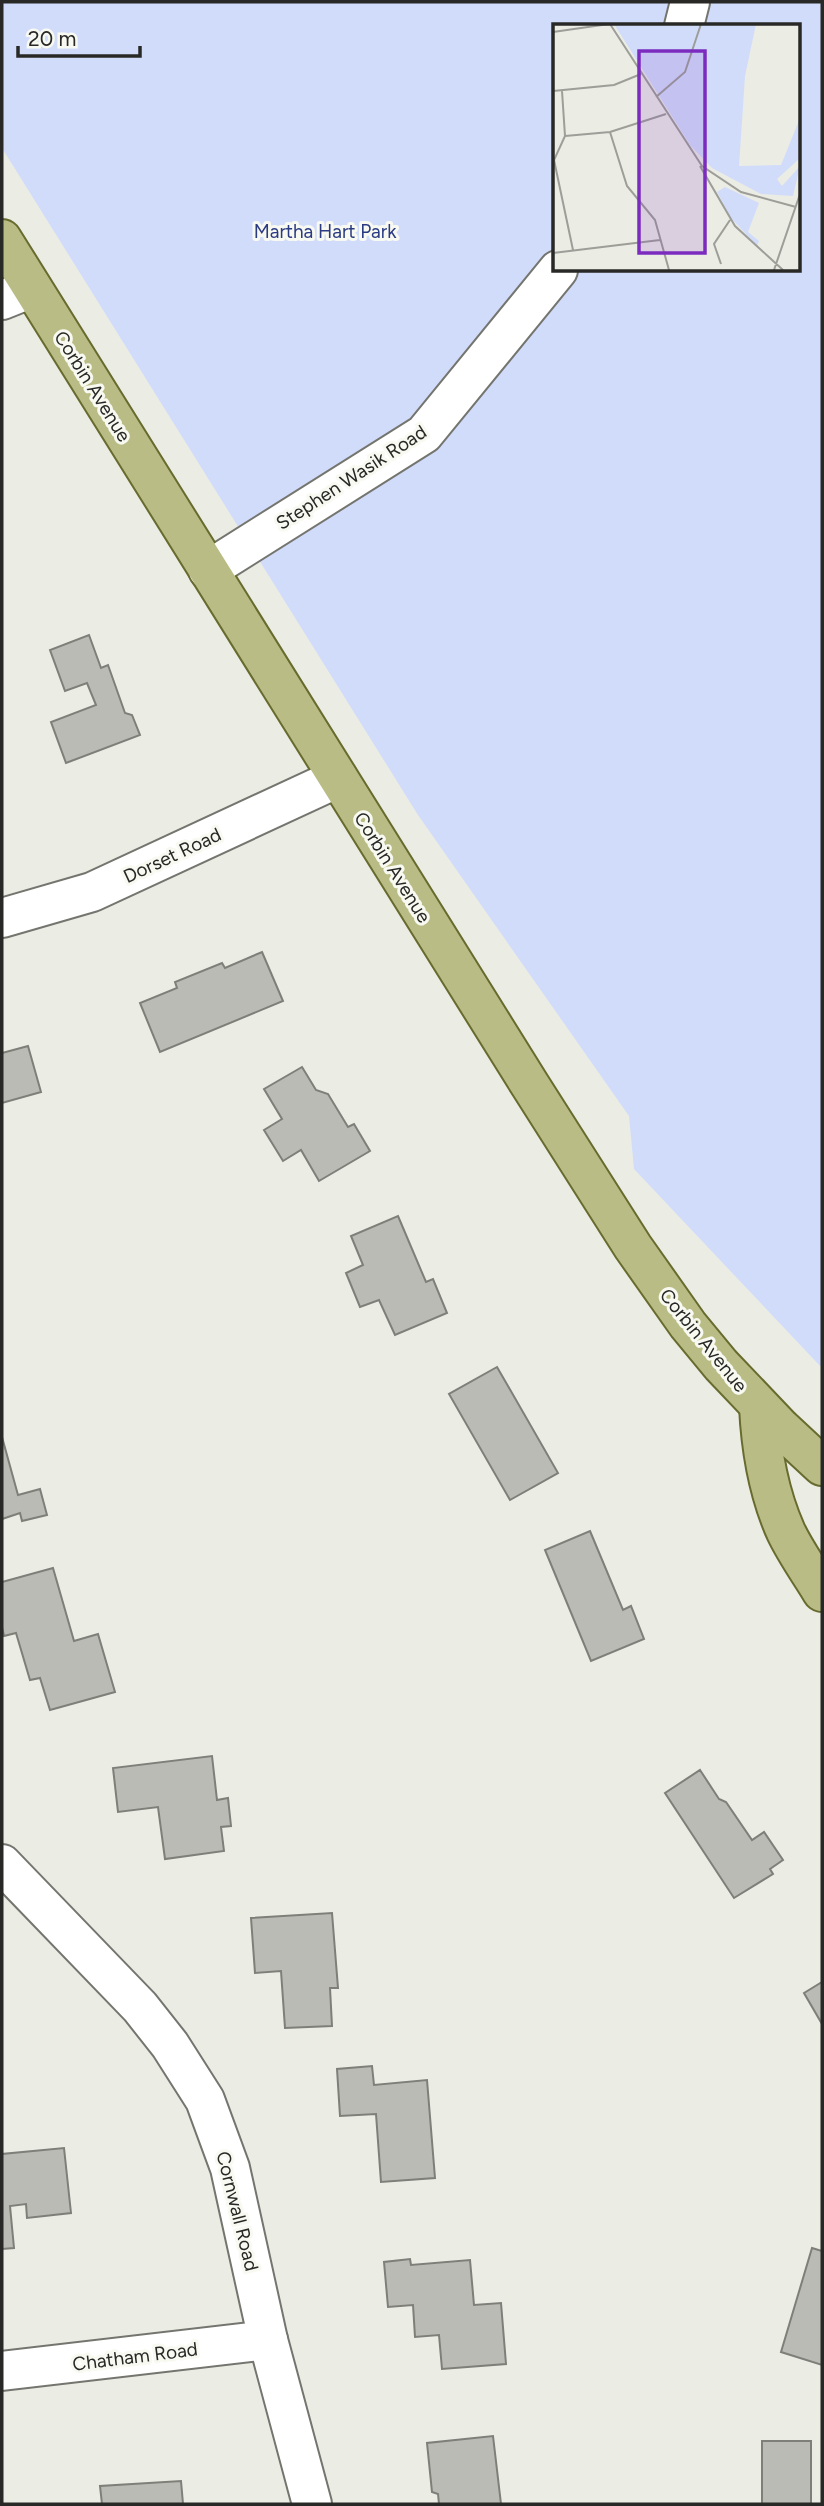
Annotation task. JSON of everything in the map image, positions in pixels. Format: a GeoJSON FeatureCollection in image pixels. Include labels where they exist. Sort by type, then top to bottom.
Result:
{"type":"FeatureCollection","features":[{"type":"Feature","properties":{"kind":"main road","name":"Corbin Avenue"},"geometry":{"type":"LineString","coordinates":[[2,239],[17,294],[208,570],[633,1247],[721,1366],[822,1466]]}},
{"type":"Feature","properties":{"kind":"main road"},"geometry":{"type":"LineString","coordinates":[[759,1406],[764,1460],[777,1509],[788,1535],[822,1592]]}},
{"type":"Feature","properties":{"kind":"street"},"geometry":{"type":"LineString","coordinates":[[685,24],[691,2]]}},
{"type":"Feature","properties":{"kind":"street","name":"Stephen Wasik Road"},"geometry":{"type":"LineString","coordinates":[[208,570],[424,434],[557,271]]}},
{"type":"Feature","properties":{"kind":"street","name":"Dorset Road"},"geometry":{"type":"LineString","coordinates":[[2,918],[92,892],[338,778]]}},
{"type":"Feature","properties":{"kind":"street","name":"Cornwall Road"},"geometry":{"type":"LineString","coordinates":[[2,1864],[140,2007],[170,2045],[205,2100],[230,2168],[268,2340],[312,2504]]}},
{"type":"Feature","properties":{"kind":"street","name":"Chatham Road"},"geometry":{"type":"LineString","coordinates":[[2,2371],[268,2340]]}},
{"type":"Feature","properties":{"kind":"green space","name":"Martha Hart Park"},"geometry":{"type":"Polygon","coordinates":[[[2,2],[822,2],[822,1368],[634,1169],[629,1116],[418,815],[2,148],[2,2]]]}},
{"type":"Feature","properties":{"kind":"building"},"geometry":{"type":"Polygon","coordinates":[[[89,635],[101,668],[108,665],[125,713],[132,715],[140,735],[66,763],[51,722],[96,705],[87,683],[65,691],[50,650],[89,635]]]}},
{"type":"Feature","properties":{"kind":"building"},"geometry":{"type":"Polygon","coordinates":[[[262,952],[283,1001],[160,1052],[140,1003],[177,988],[175,982],[222,963],[225,968],[262,952]]]}},
{"type":"Feature","properties":{"kind":"building"},"geometry":{"type":"Polygon","coordinates":[[[28,1046],[41,1092],[2,1103],[2,1053],[28,1046]]]}},
{"type":"Feature","properties":{"kind":"building"},"geometry":{"type":"Polygon","coordinates":[[[302,1067],[316,1090],[328,1094],[348,1127],[354,1124],[370,1151],[319,1181],[301,1150],[283,1161],[264,1130],[282,1119],[264,1089],[302,1067]]]}},
{"type":"Feature","properties":{"kind":"building"},"geometry":{"type":"Polygon","coordinates":[[[398,1216],[426,1282],[433,1279],[447,1313],[395,1335],[379,1300],[360,1307],[346,1273],[363,1265],[351,1236],[398,1216]]]}},
{"type":"Feature","properties":{"kind":"building"},"geometry":{"type":"Polygon","coordinates":[[[497,1367],[558,1473],[510,1500],[449,1394],[497,1367]]]}},
{"type":"Feature","properties":{"kind":"building"},"geometry":{"type":"Polygon","coordinates":[[[2,1437],[18,1495],[40,1489],[47,1515],[22,1521],[20,1513],[2,1519],[2,1437]]]}},
{"type":"Feature","properties":{"kind":"building"},"geometry":{"type":"Polygon","coordinates":[[[590,1531],[623,1610],[631,1606],[644,1639],[591,1661],[545,1550],[590,1531]]]}},
{"type":"Feature","properties":{"kind":"building"},"geometry":{"type":"Polygon","coordinates":[[[53,1568],[74,1641],[98,1634],[115,1692],[50,1710],[40,1678],[30,1680],[16,1633],[4,1636],[2,1582],[53,1568]]]}},
{"type":"Feature","properties":{"kind":"building"},"geometry":{"type":"Polygon","coordinates":[[[212,1756],[217,1800],[228,1798],[231,1826],[221,1827],[224,1851],[165,1859],[158,1807],[118,1812],[113,1768],[212,1756]]]}},
{"type":"Feature","properties":{"kind":"building"},"geometry":{"type":"Polygon","coordinates":[[[700,1770],[752,1840],[764,1832],[783,1860],[770,1869],[773,1874],[734,1898],[665,1793],[700,1770]]]}},
{"type":"Feature","properties":{"kind":"building"},"geometry":{"type":"Polygon","coordinates":[[[332,1913],[338,1988],[330,1988],[332,2026],[285,2028],[281,1971],[255,1973],[251,1918],[332,1913]]]}},
{"type":"Feature","properties":{"kind":"building"},"geometry":{"type":"Polygon","coordinates":[[[822,1982],[822,2024],[804,1993],[822,1982]]]}},
{"type":"Feature","properties":{"kind":"building"},"geometry":{"type":"Polygon","coordinates":[[[372,2066],[374,2085],[427,2080],[435,2178],[381,2182],[376,2114],[340,2116],[337,2069],[372,2066]]]}},
{"type":"Feature","properties":{"kind":"building"},"geometry":{"type":"Polygon","coordinates":[[[64,2148],[71,2213],[27,2218],[26,2204],[10,2206],[14,2248],[2,2249],[2,2154],[64,2148]]]}},
{"type":"Feature","properties":{"kind":"building"},"geometry":{"type":"Polygon","coordinates":[[[812,2248],[822,2251],[822,2365],[781,2352],[812,2248]]]}},
{"type":"Feature","properties":{"kind":"building"},"geometry":{"type":"Polygon","coordinates":[[[410,2259],[411,2265],[470,2260],[474,2305],[501,2303],[506,2364],[442,2369],[439,2335],[415,2337],[413,2305],[388,2307],[384,2262],[410,2259]]]}},
{"type":"Feature","properties":{"kind":"building"},"geometry":{"type":"Polygon","coordinates":[[[493,2436],[501,2504],[439,2504],[438,2494],[432,2492],[427,2443],[493,2436]]]}},
{"type":"Feature","properties":{"kind":"building"},"geometry":{"type":"Polygon","coordinates":[[[762,2441],[811,2441],[811,2504],[762,2504],[762,2441]]]}},
{"type":"Feature","properties":{"kind":"building"},"geometry":{"type":"Polygon","coordinates":[[[181,2481],[183,2504],[102,2504],[100,2486],[181,2481]]]}}]}
